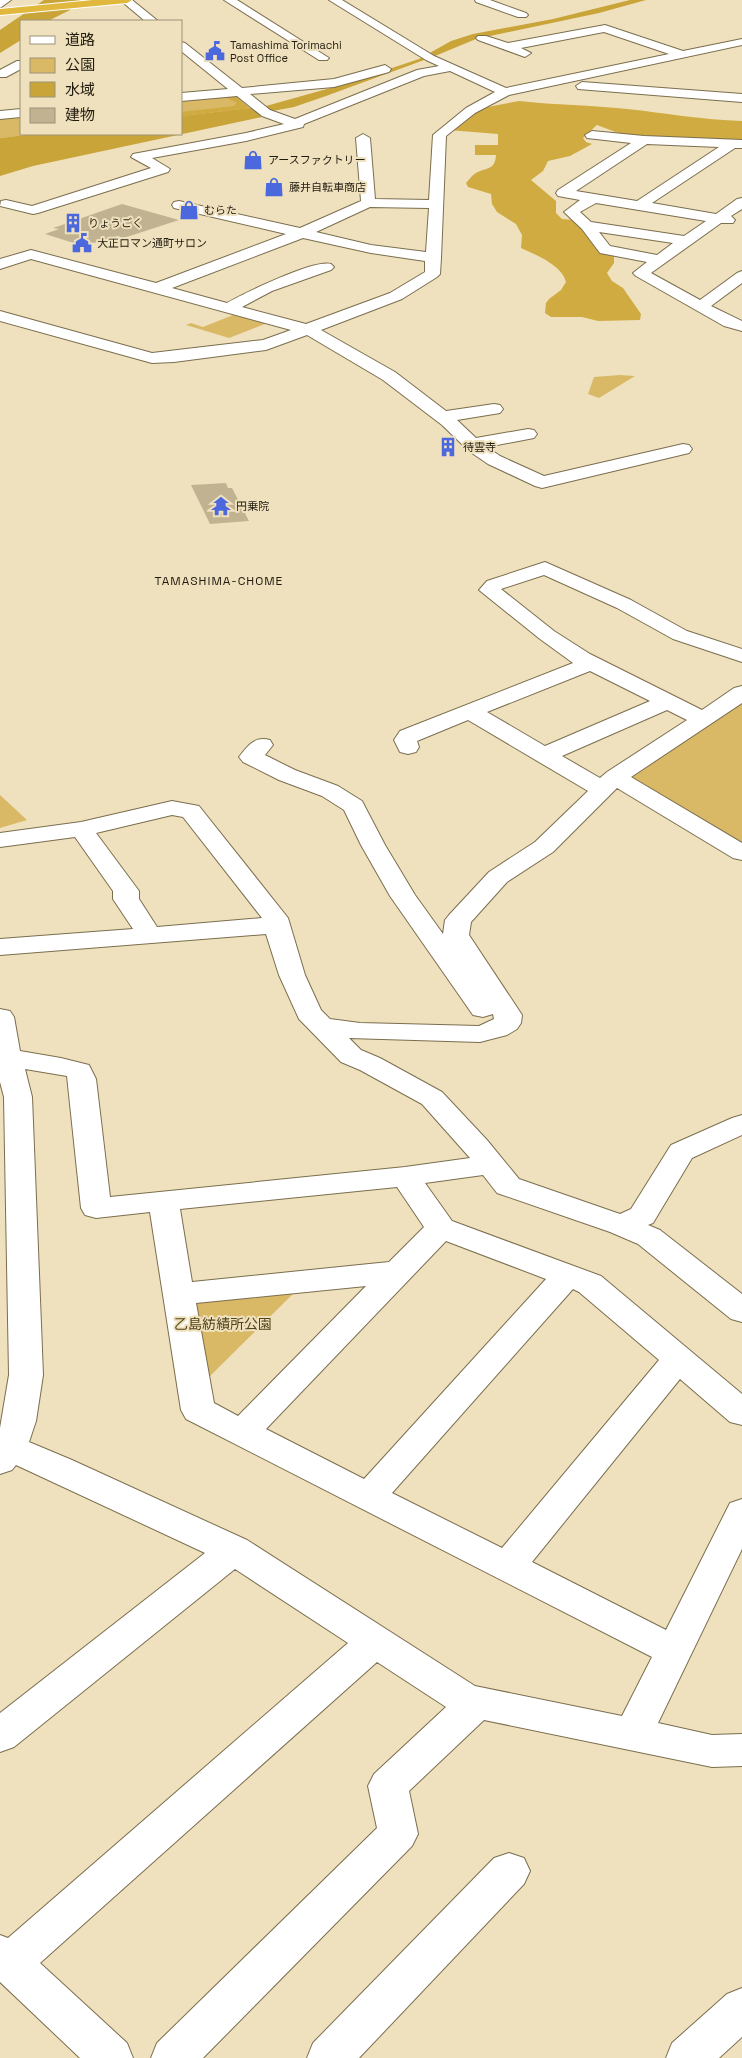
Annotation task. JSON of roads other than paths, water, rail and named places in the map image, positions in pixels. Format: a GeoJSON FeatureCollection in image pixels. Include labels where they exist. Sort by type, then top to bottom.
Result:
{"type":"FeatureCollection","features":[{"type":"Feature","properties":{"kind":"highway"},"geometry":{"type":"LineString","coordinates":[[0,12],[126,0]]}},
{"type":"Feature","properties":{"kind":"street"},"geometry":{"type":"LineString","coordinates":[[0,5],[6,0]]}},
{"type":"Feature","properties":{"kind":"street"},"geometry":{"type":"LineString","coordinates":[[126,0],[151,20]]}},
{"type":"Feature","properties":{"kind":"street"},"geometry":{"type":"LineString","coordinates":[[229,0],[323,58]]}},
{"type":"Feature","properties":{"kind":"street"},"geometry":{"type":"LineString","coordinates":[[334,0],[427,57],[505,92]]}},
{"type":"Feature","properties":{"kind":"street"},"geometry":{"type":"LineString","coordinates":[[480,0],[522,15]]}},
{"type":"Feature","properties":{"kind":"street"},"geometry":{"type":"LineString","coordinates":[[528,48],[556,38],[605,28],[628,31],[689,54]]}},
{"type":"Feature","properties":{"kind":"street"},"geometry":{"type":"LineString","coordinates":[[526,30],[556,38]]}},
{"type":"Feature","properties":{"kind":"street"},"geometry":{"type":"LineString","coordinates":[[610,44],[628,31]]}},
{"type":"Feature","properties":{"kind":"street"},"geometry":{"type":"LineString","coordinates":[[628,31],[689,54]]}},
{"type":"Feature","properties":{"kind":"street"},"geometry":{"type":"LineString","coordinates":[[482,38],[508,47],[556,51]]}},
{"type":"Feature","properties":{"kind":"street"},"geometry":{"type":"LineString","coordinates":[[0,316],[152,358],[266,345],[309,330],[396,296],[432,274],[440,135],[467,111],[489,98],[505,92],[742,42]]}},
{"type":"Feature","properties":{"kind":"street"},"geometry":{"type":"LineString","coordinates":[[182,46],[271,116],[295,122],[421,73],[449,68]]}},
{"type":"Feature","properties":{"kind":"street"},"geometry":{"type":"LineString","coordinates":[[182,97],[350,80],[404,62],[427,57]]}},
{"type":"Feature","properties":{"kind":"street"},"geometry":{"type":"LineString","coordinates":[[597,61],[621,68]]}},
{"type":"Feature","properties":{"kind":"street"},"geometry":{"type":"LineString","coordinates":[[2,74],[20,65]]}},
{"type":"Feature","properties":{"kind":"street"},"geometry":{"type":"LineString","coordinates":[[548,84],[742,98]]}},
{"type":"Feature","properties":{"kind":"street"},"geometry":{"type":"LineString","coordinates":[[0,115],[20,113]]}},
{"type":"Feature","properties":{"kind":"street"},"geometry":{"type":"LineString","coordinates":[[6,204],[36,209],[163,169],[138,157],[246,137],[298,124]]}},
{"type":"Feature","properties":{"kind":"street"},"geometry":{"type":"LineString","coordinates":[[592,136],[737,144]]}},
{"type":"Feature","properties":{"kind":"street"},"geometry":{"type":"LineString","coordinates":[[363,138],[368,203]]}},
{"type":"Feature","properties":{"kind":"street"},"geometry":{"type":"LineString","coordinates":[[644,140],[563,193],[742,222]]}},
{"type":"Feature","properties":{"kind":"street"},"geometry":{"type":"LineString","coordinates":[[640,205],[737,144]]}},
{"type":"Feature","properties":{"kind":"street"},"geometry":{"type":"LineString","coordinates":[[593,198],[571,212],[587,226],[605,250],[661,260]]}},
{"type":"Feature","properties":{"kind":"street"},"geometry":{"type":"LineString","coordinates":[[742,202],[641,273],[730,323],[742,326]]}},
{"type":"Feature","properties":{"kind":"street"},"geometry":{"type":"LineString","coordinates":[[158,288],[299,234],[368,203],[436,204]]}},
{"type":"Feature","properties":{"kind":"street"},"geometry":{"type":"LineString","coordinates":[[179,204],[299,234],[371,249],[434,258]]}},
{"type":"Feature","properties":{"kind":"street"},"geometry":{"type":"LineString","coordinates":[[587,226],[686,241]]}},
{"type":"Feature","properties":{"kind":"street"},"geometry":{"type":"LineString","coordinates":[[0,264],[31,254],[309,330],[389,376],[443,417],[472,444],[494,460],[542,482],[683,449]]}},
{"type":"Feature","properties":{"kind":"street"},"geometry":{"type":"LineString","coordinates":[[230,307],[267,288],[326,267],[300,260]]}},
{"type":"Feature","properties":{"kind":"street"},"geometry":{"type":"LineString","coordinates":[[701,306],[742,276]]}},
{"type":"Feature","properties":{"kind":"street"},"geometry":{"type":"LineString","coordinates":[[443,417],[494,409]]}},
{"type":"Feature","properties":{"kind":"street"},"geometry":{"type":"LineString","coordinates":[[472,444],[528,434]]}},
{"type":"Feature","properties":{"kind":"street"},"geometry":{"type":"LineString","coordinates":[[703,719],[591,663],[547,635],[489,590],[494,585],[545,568],[624,604],[680,635],[742,656]]}},
{"type":"Feature","properties":{"kind":"street"},"geometry":{"type":"LineString","coordinates":[[408,747],[405,740],[408,736],[591,663]]}},
{"type":"Feature","properties":{"kind":"street"},"geometry":{"type":"LineString","coordinates":[[323,1026],[360,1031],[480,1034],[497,1029],[508,1023],[508,1015],[456,935],[458,920],[498,877],[544,847],[609,784],[742,693]]}},
{"type":"Feature","properties":{"kind":"street"},"geometry":{"type":"LineString","coordinates":[[544,756],[667,702]]}},
{"type":"Feature","properties":{"kind":"street"},"geometry":{"type":"LineString","coordinates":[[470,712],[544,756],[609,784],[742,853]]}},
{"type":"Feature","properties":{"kind":"street"},"geometry":{"type":"LineString","coordinates":[[262,745],[251,757],[287,775],[330,791],[354,806],[403,896],[497,1029]]}},
{"type":"Feature","properties":{"kind":"street"},"geometry":{"type":"LineString","coordinates":[[0,840],[81,829],[172,808],[190,811],[274,918],[292,975],[310,1013],[351,1056],[370,1064],[432,1098],[491,1164],[508,1186],[621,1224],[649,1237],[742,1310]]}},
{"type":"Feature","properties":{"kind":"street"},"geometry":{"type":"LineString","coordinates":[[81,829],[126,891],[126,899],[150,935]]}},
{"type":"Feature","properties":{"kind":"street"},"geometry":{"type":"LineString","coordinates":[[0,947],[276,925]]}},
{"type":"Feature","properties":{"kind":"street"},"geometry":{"type":"LineString","coordinates":[[0,1017],[5,1053],[18,1097],[26,1375],[22,1411],[4,1451],[68,1473],[234,1550],[466,1700],[712,1751],[742,1750]]}},
{"type":"Feature","properties":{"kind":"street"},"geometry":{"type":"LineString","coordinates":[[5,1053],[79,1071],[82,1079],[96,1208],[405,1176],[491,1164]]}},
{"type":"Feature","properties":{"kind":"street"},"geometry":{"type":"LineString","coordinates":[[621,1224],[642,1216],[681,1152],[742,1124]]}},
{"type":"Feature","properties":{"kind":"street"},"geometry":{"type":"LineString","coordinates":[[405,1176],[441,1228],[590,1284],[742,1413]]}},
{"type":"Feature","properties":{"kind":"street"},"geometry":{"type":"LineString","coordinates":[[163,1201],[198,1410],[674,1651]]}},
{"type":"Feature","properties":{"kind":"street"},"geometry":{"type":"LineString","coordinates":[[242,1432],[441,1228]]}},
{"type":"Feature","properties":{"kind":"street"},"geometry":{"type":"LineString","coordinates":[[178,1294],[398,1272]]}},
{"type":"Feature","properties":{"kind":"street"},"geometry":{"type":"LineString","coordinates":[[369,1496],[567,1276]]}},
{"type":"Feature","properties":{"kind":"street"},"geometry":{"type":"LineString","coordinates":[[507,1567],[679,1358]]}},
{"type":"Feature","properties":{"kind":"street"},"geometry":{"type":"LineString","coordinates":[[633,1734],[742,1512]]}},
{"type":"Feature","properties":{"kind":"street"},"geometry":{"type":"LineString","coordinates":[[0,1736],[234,1550]]}},
{"type":"Feature","properties":{"kind":"street"},"geometry":{"type":"LineString","coordinates":[[111,2058],[5,1959],[375,1641]]}},
{"type":"Feature","properties":{"kind":"street"},"geometry":{"type":"LineString","coordinates":[[173,2058],[398,1834],[388,1786],[477,1702]]}},
{"type":"Feature","properties":{"kind":"street"},"geometry":{"type":"LineString","coordinates":[[329,2058],[509,1872]]}},
{"type":"Feature","properties":{"kind":"street"},"geometry":{"type":"LineString","coordinates":[[688,2058],[742,2008]]}},
{"type":"Feature","properties":{"kind":"water"},"geometry":{"type":"Polygon","coordinates":[[[44,0],[82,0],[70,7],[70,10],[50,20],[20,20],[20,41],[0,53],[0,30],[44,0]]]}},
{"type":"Feature","properties":{"kind":"water"},"geometry":{"type":"Polygon","coordinates":[[[630,0],[646,0],[599,13],[476,39],[435,56],[294,107],[262,113],[262,117],[182,134],[182,116],[266,106],[341,85],[419,59],[451,41],[473,34],[553,19],[630,0]]]}},
{"type":"Feature","properties":{"kind":"water"},"geometry":{"type":"Polygon","coordinates":[[[26,135],[178,135],[33,166],[0,176],[0,138],[26,135]]]}},
{"type":"Feature","properties":{"kind":"place","name":"Tamashima Torimachi Post Office"},"geometry":{"type":"Point","coordinates":[215,51]}},
{"type":"Feature","properties":{"kind":"place","name":"アースファクトリー"},"geometry":{"type":"Point","coordinates":[253,160]}},
{"type":"Feature","properties":{"kind":"place","name":"藤井自転車商店"},"geometry":{"type":"Point","coordinates":[274,187]}},
{"type":"Feature","properties":{"kind":"place","name":"むらた"},"geometry":{"type":"Point","coordinates":[189,210]}},
{"type":"Feature","properties":{"kind":"place","name":"りょうごく"},"geometry":{"type":"Point","coordinates":[73,223]}},
{"type":"Feature","properties":{"kind":"place","name":"大正ロマン通町サロン"},"geometry":{"type":"Point","coordinates":[82,243]}},
{"type":"Feature","properties":{"kind":"place","name":"待雲寺"},"geometry":{"type":"Point","coordinates":[448,447]}},
{"type":"Feature","properties":{"kind":"place","name":"円乗院"},"geometry":{"type":"Point","coordinates":[221,506]}},
{"type":"Feature","properties":{"kind":"district","name":"TAMASHIMA-CHOME"},"geometry":{"type":"Point","coordinates":[219,581]}},
{"type":"Feature","properties":{"kind":"park label","name":"乙島紡績所公園"},"geometry":{"type":"Point","coordinates":[223,1324]}}]}
